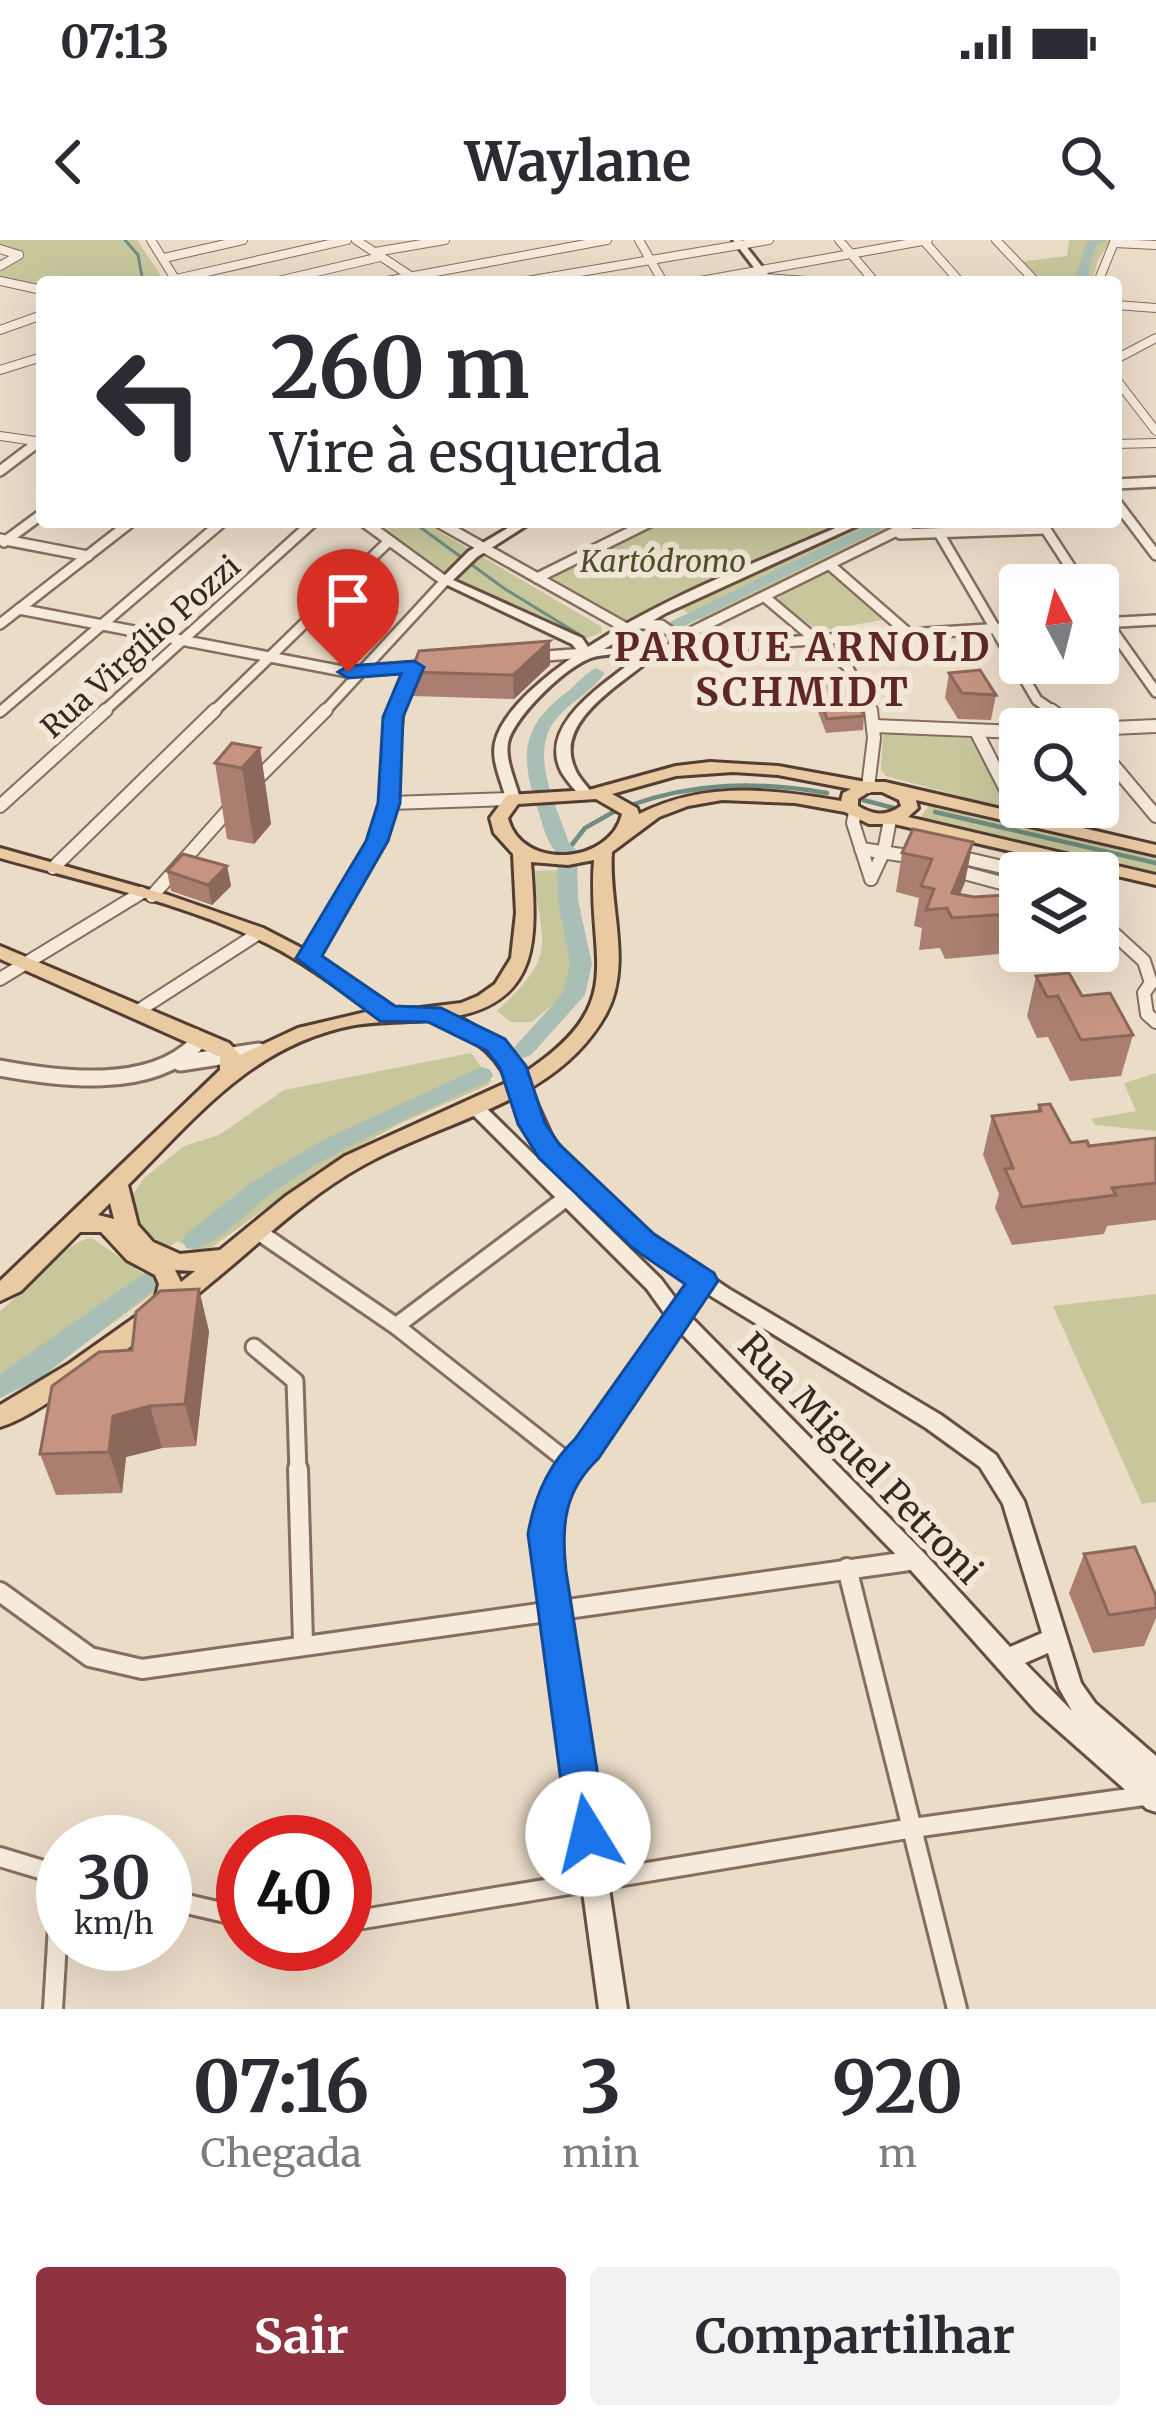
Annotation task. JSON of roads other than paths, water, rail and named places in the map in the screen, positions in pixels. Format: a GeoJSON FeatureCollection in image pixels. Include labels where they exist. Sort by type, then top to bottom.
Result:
{"type":"FeatureCollection","features":[{"type":"Feature","properties":{"kind":"main road"},"geometry":{"type":"LineString","coordinates":[[603,851],[578,859],[548,860],[522,852],[499,825],[520,799],[585,793],[703,768],[797,772],[868,782],[999,813]]}},
{"type":"Feature","properties":{"kind":"main road"},"geometry":{"type":"LineString","coordinates":[[853,814],[852,793],[868,782]]}},
{"type":"Feature","properties":{"kind":"main road"},"geometry":{"type":"LineString","coordinates":[[891,822],[910,808],[898,791]]}},
{"type":"Feature","properties":{"kind":"main road"},"geometry":{"type":"LineString","coordinates":[[585,793],[625,814],[702,798],[755,794],[798,798],[1156,880]]}},
{"type":"Feature","properties":{"kind":"main road"},"geometry":{"type":"LineString","coordinates":[[0,1417],[56,1387],[355,1160],[519,1084],[557,1060],[590,1022],[606,989],[610,941],[600,894],[603,851],[625,814]]}},
{"type":"Feature","properties":{"kind":"main road"},"geometry":{"type":"LineString","coordinates":[[1065,828],[1156,850]]}},
{"type":"Feature","properties":{"kind":"main road"},"geometry":{"type":"LineString","coordinates":[[0,1292],[13,1285],[230,1064],[305,1031],[473,1006],[514,973],[522,944],[522,852]]}},
{"type":"Feature","properties":{"kind":"main road"},"geometry":{"type":"LineString","coordinates":[[0,854],[147,895],[259,933],[308,958],[389,1015]]}},
{"type":"Feature","properties":{"kind":"main road"},"geometry":{"type":"LineString","coordinates":[[0,952],[195,1035],[230,1064]]}},
{"type":"Feature","properties":{"kind":"main road"},"geometry":{"type":"LineString","coordinates":[[432,1014],[496,1045],[513,1066],[519,1084]]}},
{"type":"Feature","properties":{"kind":"main road"},"geometry":{"type":"LineString","coordinates":[[116,1180],[126,1223],[146,1249],[186,1264],[229,1255]]}},
{"type":"Feature","properties":{"kind":"main road"},"geometry":{"type":"LineString","coordinates":[[69,1226],[109,1226],[135,1254],[163,1269],[171,1284],[164,1308]]}},
{"type":"Feature","properties":{"kind":"street"},"geometry":{"type":"LineString","coordinates":[[152,240],[175,276]]}},
{"type":"Feature","properties":{"kind":"street"},"geometry":{"type":"LineString","coordinates":[[164,258],[243,240]]}},
{"type":"Feature","properties":{"kind":"street"},"geometry":{"type":"LineString","coordinates":[[194,276],[352,240],[410,275]]}},
{"type":"Feature","properties":{"kind":"street"},"geometry":{"type":"LineString","coordinates":[[296,276],[445,240]]}},
{"type":"Feature","properties":{"kind":"street"},"geometry":{"type":"LineString","coordinates":[[522,254],[532,240]]}},
{"type":"Feature","properties":{"kind":"street"},"geometry":{"type":"LineString","coordinates":[[406,276],[607,240]]}},
{"type":"Feature","properties":{"kind":"street"},"geometry":{"type":"LineString","coordinates":[[639,240],[660,276]]}},
{"type":"Feature","properties":{"kind":"street"},"geometry":{"type":"LineString","coordinates":[[556,276],[770,240]]}},
{"type":"Feature","properties":{"kind":"street"},"geometry":{"type":"LineString","coordinates":[[839,240],[870,276]]}},
{"type":"Feature","properties":{"kind":"street"},"geometry":{"type":"LineString","coordinates":[[770,276],[926,240],[955,276]]}},
{"type":"Feature","properties":{"kind":"street"},"geometry":{"type":"LineString","coordinates":[[996,240],[1030,276]]}},
{"type":"Feature","properties":{"kind":"street"},"geometry":{"type":"LineString","coordinates":[[738,242],[765,276]]}},
{"type":"Feature","properties":{"kind":"street"},"geometry":{"type":"LineString","coordinates":[[1101,276],[1115,242],[1156,245]]}},
{"type":"Feature","properties":{"kind":"street"},"geometry":{"type":"LineString","coordinates":[[0,249],[19,255],[0,266]]}},
{"type":"Feature","properties":{"kind":"street"},"geometry":{"type":"LineString","coordinates":[[0,280],[36,289]]}},
{"type":"Feature","properties":{"kind":"street"},"geometry":{"type":"LineString","coordinates":[[1122,305],[1156,308]]}},
{"type":"Feature","properties":{"kind":"street"},"geometry":{"type":"LineString","coordinates":[[0,315],[26,320]]}},
{"type":"Feature","properties":{"kind":"street"},"geometry":{"type":"LineString","coordinates":[[0,330],[36,319]]}},
{"type":"Feature","properties":{"kind":"street"},"geometry":{"type":"LineString","coordinates":[[1122,353],[1156,338]]}},
{"type":"Feature","properties":{"kind":"street"},"geometry":{"type":"LineString","coordinates":[[0,370],[36,359]]}},
{"type":"Feature","properties":{"kind":"street"},"geometry":{"type":"LineString","coordinates":[[1122,387],[1156,431]]}},
{"type":"Feature","properties":{"kind":"street"},"geometry":{"type":"LineString","coordinates":[[0,436],[36,441]]}},
{"type":"Feature","properties":{"kind":"street"},"geometry":{"type":"LineString","coordinates":[[1122,444],[1156,443]]}},
{"type":"Feature","properties":{"kind":"street"},"geometry":{"type":"LineString","coordinates":[[0,470],[36,445]]}},
{"type":"Feature","properties":{"kind":"street"},"geometry":{"type":"LineString","coordinates":[[1122,484],[1156,482]]}},
{"type":"Feature","properties":{"kind":"street"},"geometry":{"type":"LineString","coordinates":[[1122,510],[1156,555]]}},
{"type":"Feature","properties":{"kind":"street"},"geometry":{"type":"LineString","coordinates":[[2,541],[36,518]]}},
{"type":"Feature","properties":{"kind":"street"},"geometry":{"type":"LineString","coordinates":[[1134,525],[1156,524]]}},
{"type":"Feature","properties":{"kind":"street"},"geometry":{"type":"LineString","coordinates":[[0,624],[123,528]]}},
{"type":"Feature","properties":{"kind":"street"},"geometry":{"type":"LineString","coordinates":[[0,712],[215,528]]}},
{"type":"Feature","properties":{"kind":"street","name":"Rua Virgílio Pozzi"},"geometry":{"type":"LineString","coordinates":[[0,806],[306,528]]}},
{"type":"Feature","properties":{"kind":"street"},"geometry":{"type":"LineString","coordinates":[[372,528],[445,581],[577,641],[586,653]]}},
{"type":"Feature","properties":{"kind":"street"},"geometry":{"type":"LineString","coordinates":[[446,528],[477,551],[638,626],[675,633]]}},
{"type":"Feature","properties":{"kind":"street"},"geometry":{"type":"LineString","coordinates":[[0,979],[147,895],[365,671],[456,569],[516,528]]}},
{"type":"Feature","properties":{"kind":"street"},"geometry":{"type":"LineString","coordinates":[[537,578],[638,528]]}},
{"type":"Feature","properties":{"kind":"street"},"geometry":{"type":"LineString","coordinates":[[389,803],[520,799],[502,759],[503,738],[539,688],[586,653],[846,528]]}},
{"type":"Feature","properties":{"kind":"street"},"geometry":{"type":"LineString","coordinates":[[585,793],[565,769],[565,736],[596,695],[675,633],[766,598],[905,528]]}},
{"type":"Feature","properties":{"kind":"street"},"geometry":{"type":"LineString","coordinates":[[895,534],[1004,528]]}},
{"type":"Feature","properties":{"kind":"street"},"geometry":{"type":"LineString","coordinates":[[1045,528],[1068,564]]}},
{"type":"Feature","properties":{"kind":"street"},"geometry":{"type":"LineString","coordinates":[[939,533],[1036,700],[1048,708]]}},
{"type":"Feature","properties":{"kind":"street"},"geometry":{"type":"LineString","coordinates":[[2,541],[88,556]]}},
{"type":"Feature","properties":{"kind":"street"},"geometry":{"type":"LineString","coordinates":[[53,868],[389,541]]}},
{"type":"Feature","properties":{"kind":"street"},"geometry":{"type":"LineString","coordinates":[[830,565],[908,633]]}},
{"type":"Feature","properties":{"kind":"street"},"geometry":{"type":"LineString","coordinates":[[766,598],[821,639],[856,675],[875,726],[868,782]]}},
{"type":"Feature","properties":{"kind":"street"},"geometry":{"type":"LineString","coordinates":[[19,609],[365,671],[436,665]]}},
{"type":"Feature","properties":{"kind":"street"},"geometry":{"type":"LineString","coordinates":[[1119,621],[1156,620]]}},
{"type":"Feature","properties":{"kind":"street"},"geometry":{"type":"LineString","coordinates":[[522,658],[997,628]]}},
{"type":"Feature","properties":{"kind":"street"},"geometry":{"type":"LineString","coordinates":[[675,633],[678,643],[698,648]]}},
{"type":"Feature","properties":{"kind":"street"},"geometry":{"type":"LineString","coordinates":[[1119,644],[1156,692]]}},
{"type":"Feature","properties":{"kind":"street"},"geometry":{"type":"LineString","coordinates":[[308,958],[377,841],[389,803],[393,717],[414,667]]}},
{"type":"Feature","properties":{"kind":"street"},"geometry":{"type":"LineString","coordinates":[[875,726],[999,732]]}},
{"type":"Feature","properties":{"kind":"street"},"geometry":{"type":"LineString","coordinates":[[1119,728],[1156,726]]}},
{"type":"Feature","properties":{"kind":"street"},"geometry":{"type":"LineString","coordinates":[[977,733],[999,776]]}},
{"type":"Feature","properties":{"kind":"street"},"geometry":{"type":"LineString","coordinates":[[1119,772],[1156,816]]}},
{"type":"Feature","properties":{"kind":"street"},"geometry":{"type":"LineString","coordinates":[[853,814],[871,879],[891,822]]}},
{"type":"Feature","properties":{"kind":"street"},"geometry":{"type":"LineString","coordinates":[[861,849],[950,855],[999,866]]}},
{"type":"Feature","properties":{"kind":"street"},"geometry":{"type":"LineString","coordinates":[[910,854],[999,882]]}},
{"type":"Feature","properties":{"kind":"street"},"geometry":{"type":"LineString","coordinates":[[141,1010],[259,933]]}},
{"type":"Feature","properties":{"kind":"street"},"geometry":{"type":"LineString","coordinates":[[1119,937],[1144,961],[1151,983],[1144,993],[1144,1006],[1156,1022]]}},
{"type":"Feature","properties":{"kind":"street"},"geometry":{"type":"LineString","coordinates":[[175,1064],[194,1049],[195,1035]]}},
{"type":"Feature","properties":{"kind":"street"},"geometry":{"type":"LineString","coordinates":[[0,1068],[50,1078],[175,1064],[230,1064]]}},
{"type":"Feature","properties":{"kind":"street"},"geometry":{"type":"LineString","coordinates":[[519,1084],[532,1124],[549,1151],[644,1241],[988,1461],[1013,1502],[1071,1688],[1154,1789]]}},
{"type":"Feature","properties":{"kind":"street","name":"Rua Miguel Petroni"},"geometry":{"type":"LineString","coordinates":[[473,1105],[654,1284],[677,1316],[1090,1746],[1154,1789]]}},
{"type":"Feature","properties":{"kind":"street"},"geometry":{"type":"LineString","coordinates":[[397,1326],[569,1196]]}},
{"type":"Feature","properties":{"kind":"street"},"geometry":{"type":"LineString","coordinates":[[257,1231],[397,1326],[571,1464]]}},
{"type":"Feature","properties":{"kind":"street"},"geometry":{"type":"LineString","coordinates":[[654,1284],[660,1273],[677,1266]]}},
{"type":"Feature","properties":{"kind":"street"},"geometry":{"type":"LineString","coordinates":[[613,2009],[545,1534],[550,1503],[571,1464],[704,1281]]}},
{"type":"Feature","properties":{"kind":"street"},"geometry":{"type":"LineString","coordinates":[[254,1347],[295,1382],[303,1642]]}},
{"type":"Feature","properties":{"kind":"street"},"geometry":{"type":"LineString","coordinates":[[0,1592],[90,1657],[123,1668],[916,1560]]}},
{"type":"Feature","properties":{"kind":"street"},"geometry":{"type":"LineString","coordinates":[[847,1568],[956,2009]]}},
{"type":"Feature","properties":{"kind":"street"},"geometry":{"type":"LineString","coordinates":[[1007,1660],[1054,1640]]}},
{"type":"Feature","properties":{"kind":"street"},"geometry":{"type":"LineString","coordinates":[[372,1917],[1154,1789]]}},
{"type":"Feature","properties":{"kind":"street"},"geometry":{"type":"LineString","coordinates":[[0,1857],[36,1868]]}},
{"type":"Feature","properties":{"kind":"street"},"geometry":{"type":"LineString","coordinates":[[53,2009],[56,1971]]}},
{"type":"Feature","properties":{"kind":"waterway"},"geometry":{"type":"LineString","coordinates":[[125,240],[138,255],[142,276]]}},
{"type":"Feature","properties":{"kind":"waterway"},"geometry":{"type":"LineString","coordinates":[[1082,276],[1091,243],[1101,240]]}},
{"type":"Feature","properties":{"kind":"waterway"},"geometry":{"type":"LineString","coordinates":[[421,528],[505,589],[580,635]]}},
{"type":"Feature","properties":{"kind":"waterway"},"geometry":{"type":"LineString","coordinates":[[638,642],[875,528]]}},
{"type":"Feature","properties":{"kind":"waterway"},"geometry":{"type":"LineString","coordinates":[[523,1050],[574,995],[581,964],[568,900],[567,851],[560,846],[542,794],[536,742],[553,711],[596,673]]}},
{"type":"Feature","properties":{"kind":"waterway"},"geometry":{"type":"LineString","coordinates":[[628,806],[678,792],[726,786],[827,793]]}},
{"type":"Feature","properties":{"kind":"waterway"},"geometry":{"type":"LineString","coordinates":[[863,800],[894,808]]}},
{"type":"Feature","properties":{"kind":"waterway"},"geometry":{"type":"LineString","coordinates":[[567,851],[585,828],[617,810]]}},
{"type":"Feature","properties":{"kind":"waterway"},"geometry":{"type":"LineString","coordinates":[[935,812],[1156,863]]}},
{"type":"Feature","properties":{"kind":"waterway"},"geometry":{"type":"LineString","coordinates":[[195,1241],[261,1188],[332,1146],[481,1075]]}},
{"type":"Feature","properties":{"kind":"waterway"},"geometry":{"type":"LineString","coordinates":[[0,1387],[32,1369],[146,1282]]}},
{"type":"Feature","properties":{"kind":"district","name":"PARQUE ARNOLD SCHMIDT"},"geometry":{"type":"Point","coordinates":[803,670]}},
{"type":"Feature","properties":{"kind":"park label","name":"Kartódromo"},"geometry":{"type":"Point","coordinates":[663,562]}}]}
